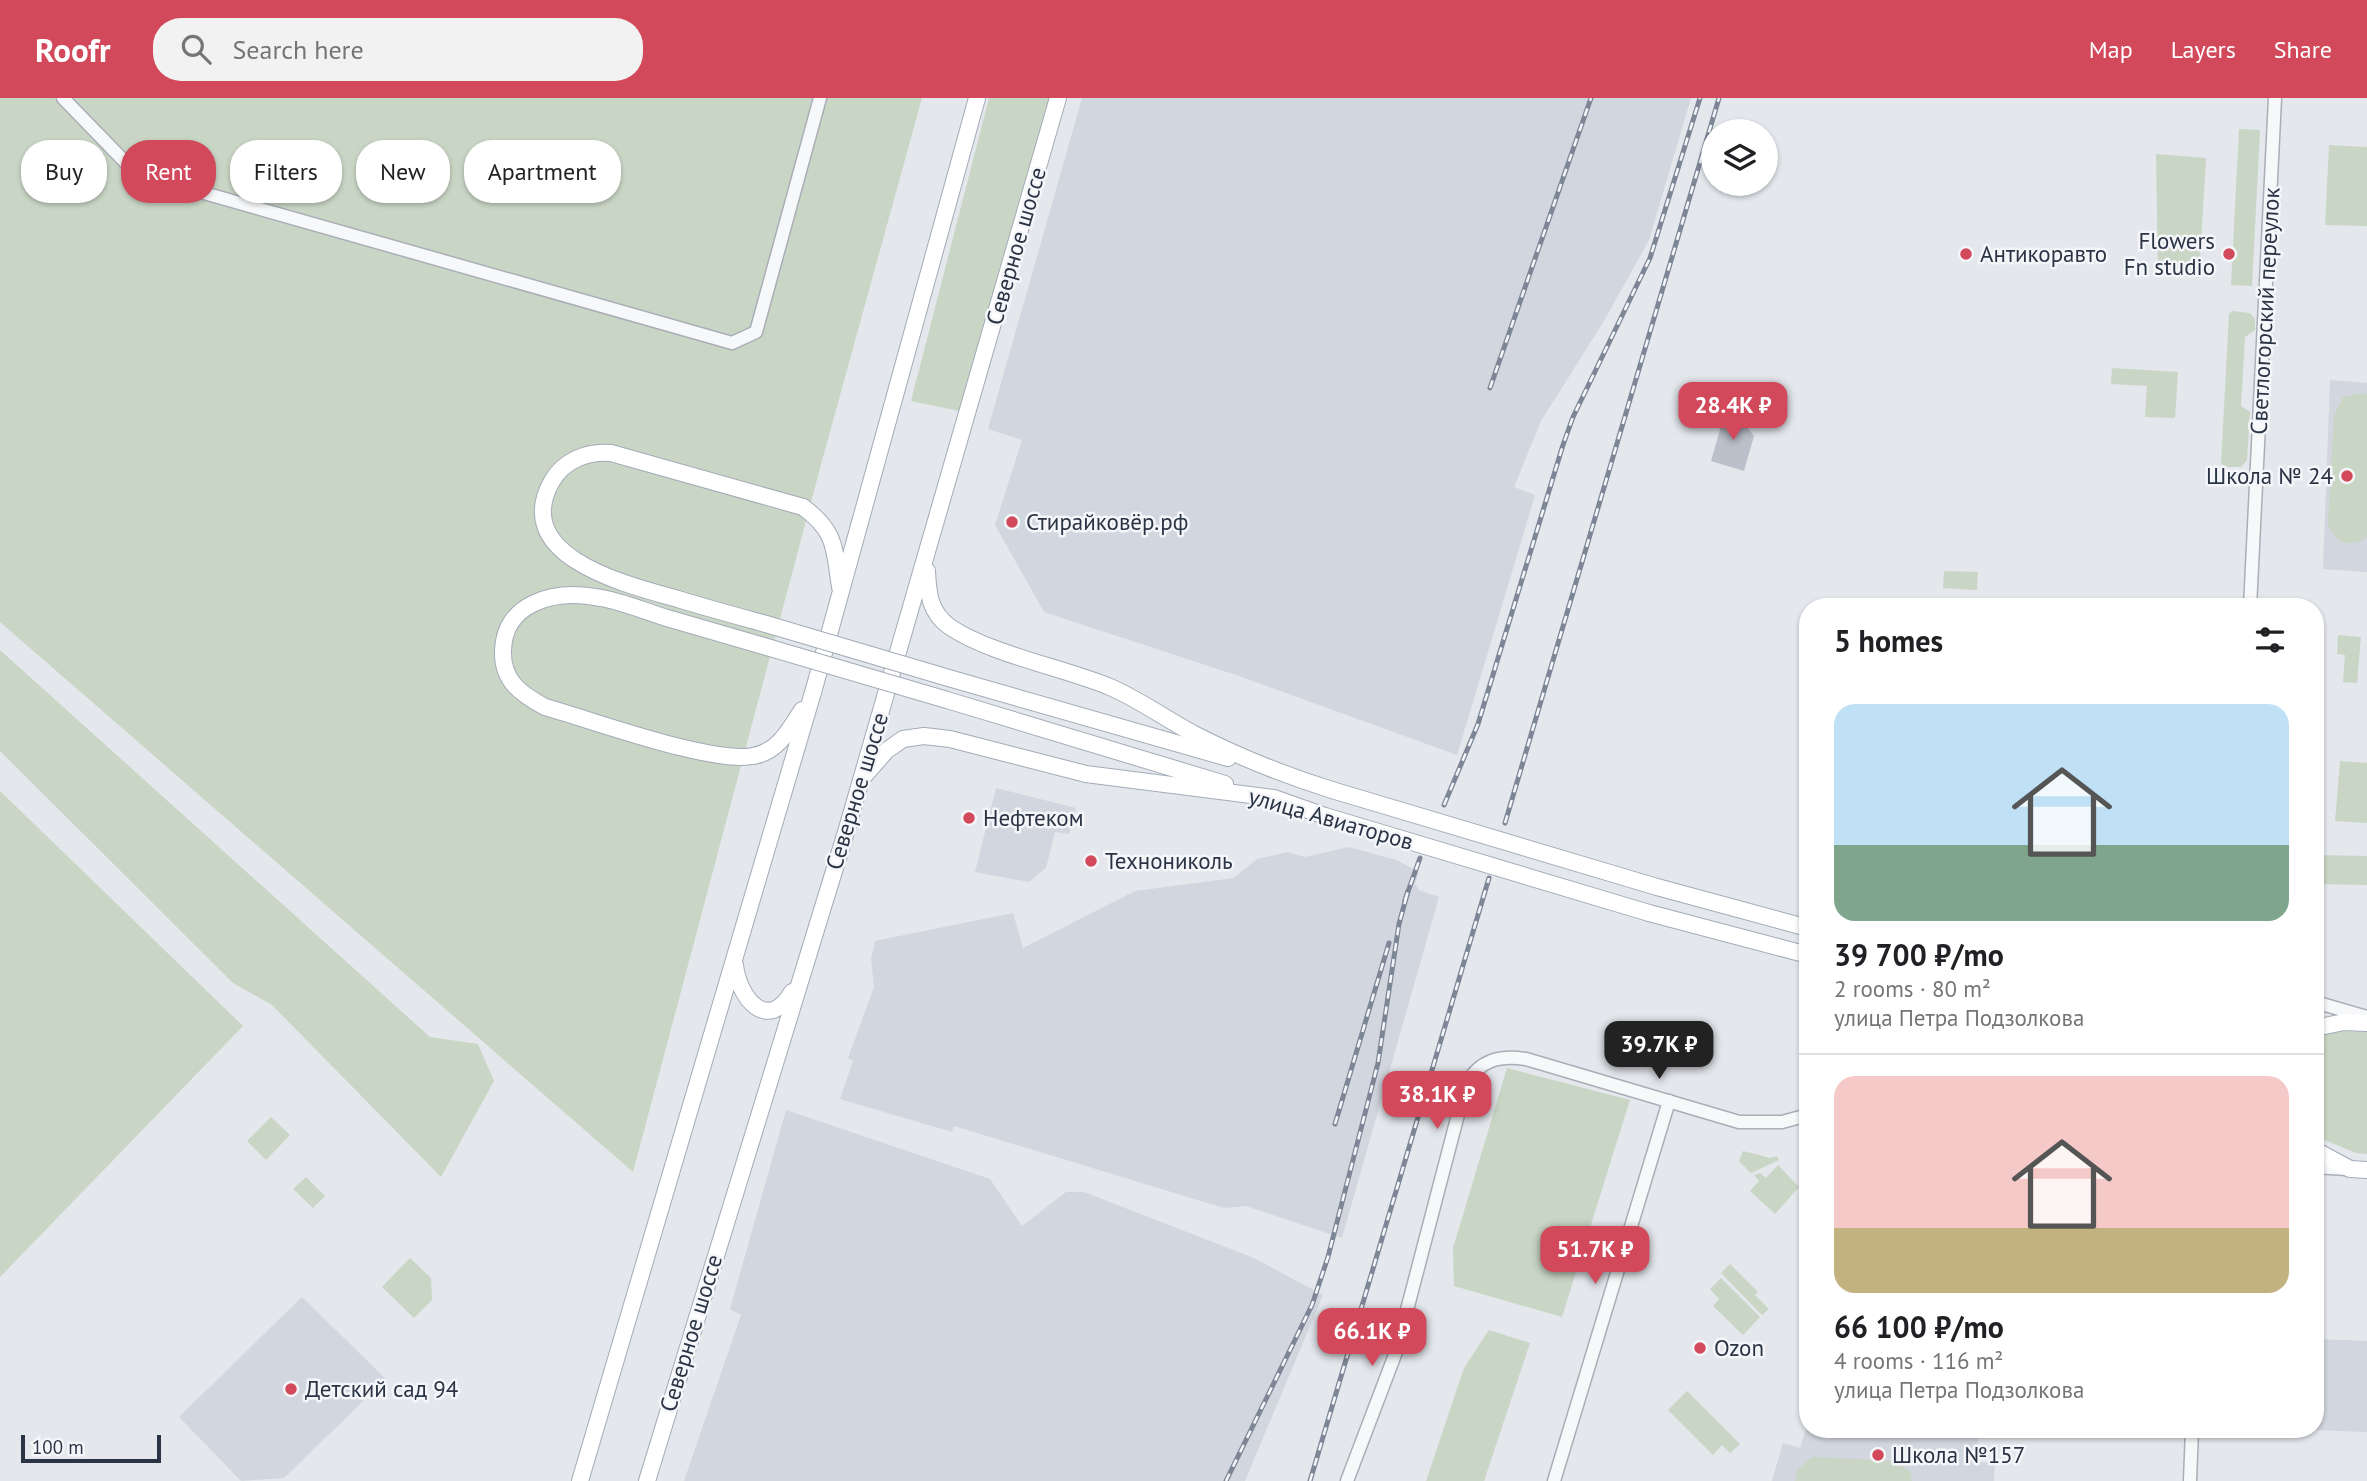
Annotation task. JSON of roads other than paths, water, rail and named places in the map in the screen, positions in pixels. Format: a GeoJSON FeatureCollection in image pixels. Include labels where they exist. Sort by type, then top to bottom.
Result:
{"type":"FeatureCollection","features":[{"type":"Feature","properties":{"kind":"main road"},"geometry":{"type":"LineString","coordinates":[[580,1481],[814,690],[977,98]]}},
{"type":"Feature","properties":{"kind":"main road","name":"Северное шоссе"},"geometry":{"type":"LineString","coordinates":[[647,1481],[861,780],[1058,98]]}},
{"type":"Feature","properties":{"kind":"main road"},"geometry":{"type":"LineString","coordinates":[[841,593],[832,541],[822,521],[803,508],[611,453],[595,452],[575,459],[557,473],[546,492],[542,517],[552,540],[571,558],[611,580],[1274,771]]}},
{"type":"Feature","properties":{"kind":"main road","name":"улица Авиаторов"},"geometry":{"type":"LineString","coordinates":[[926,558],[928,597],[935,613],[950,626],[972,638],[1109,687],[1150,707],[1193,733],[1274,771],[1657,887],[1799,926]]}},
{"type":"Feature","properties":{"kind":"main road"},"geometry":{"type":"LineString","coordinates":[[814,690],[785,737],[771,749],[754,756],[709,754],[545,707],[522,694],[509,680],[502,662],[503,638],[513,618],[530,603],[551,597],[594,597],[1274,798]]}},
{"type":"Feature","properties":{"kind":"main road","name":"улица Авиаторов"},"geometry":{"type":"LineString","coordinates":[[861,780],[886,751],[903,739],[924,736],[950,739],[1086,774],[1274,798],[1325,816],[1649,913],[1799,953]]}},
{"type":"Feature","properties":{"kind":"main road"},"geometry":{"type":"LineString","coordinates":[[735,963],[737,984],[743,997],[752,1006],[775,1008],[786,1002],[799,980]]}},
{"type":"Feature","properties":{"kind":"main road"},"geometry":{"type":"LineString","coordinates":[[2324,1026],[2344,1022],[2367,1023]]}},
{"type":"Feature","properties":{"kind":"main road"},"geometry":{"type":"LineString","coordinates":[[2324,1155],[2350,1169],[2367,1170]]}},
{"type":"Feature","properties":{"kind":"street"},"geometry":{"type":"LineString","coordinates":[[63,98],[128,165],[190,189],[733,343],[756,331],[820,98]]}},
{"type":"Feature","properties":{"kind":"street","name":"Светлогорский переулок"},"geometry":{"type":"LineString","coordinates":[[2250,598],[2275,98]]}},
{"type":"Feature","properties":{"kind":"street"},"geometry":{"type":"LineString","coordinates":[[2324,1005],[2367,1017]]}},
{"type":"Feature","properties":{"kind":"street"},"geometry":{"type":"LineString","coordinates":[[1347,1481],[1396,1352],[1466,1084],[1473,1072],[1494,1059],[1525,1059],[1739,1122],[1782,1122],[1799,1117]]}},
{"type":"Feature","properties":{"kind":"street"},"geometry":{"type":"LineString","coordinates":[[1554,1481],[1669,1101]]}},
{"type":"Feature","properties":{"kind":"street"},"geometry":{"type":"LineString","coordinates":[[2324,1168],[2350,1169]]}},
{"type":"Feature","properties":{"kind":"street"},"geometry":{"type":"LineString","coordinates":[[2190,1481],[2192,1438]]}},
{"type":"Feature","properties":{"kind":"railway"},"geometry":{"type":"LineString","coordinates":[[1490,388],[1591,98]]}},
{"type":"Feature","properties":{"kind":"railway"},"geometry":{"type":"LineString","coordinates":[[1444,805],[1478,724],[1573,417],[1650,258],[1700,98]]}},
{"type":"Feature","properties":{"kind":"railway"},"geometry":{"type":"LineString","coordinates":[[1505,823],[1719,98]]}},
{"type":"Feature","properties":{"kind":"railway"},"geometry":{"type":"LineString","coordinates":[[1405,900],[1420,858]]}},
{"type":"Feature","properties":{"kind":"railway"},"geometry":{"type":"LineString","coordinates":[[1310,1481],[1489,878]]}},
{"type":"Feature","properties":{"kind":"railway"},"geometry":{"type":"LineString","coordinates":[[1226,1481],[1312,1305],[1328,1257],[1378,1063],[1399,924],[1408,891]]}},
{"type":"Feature","properties":{"kind":"railway"},"geometry":{"type":"LineString","coordinates":[[1335,1124],[1389,943]]}},
{"type":"Feature","properties":{"kind":"place","name":"Антикоравто"},"geometry":{"type":"Point","coordinates":[1966,254]}},
{"type":"Feature","properties":{"kind":"place","name":"Flowers Fn studio"},"geometry":{"type":"Point","coordinates":[2229,254]}},
{"type":"Feature","properties":{"kind":"place","name":"Школа № 24"},"geometry":{"type":"Point","coordinates":[2347,476]}},
{"type":"Feature","properties":{"kind":"place","name":"Стирайковёр.рф"},"geometry":{"type":"Point","coordinates":[1012,522]}},
{"type":"Feature","properties":{"kind":"place","name":"Нефтеком"},"geometry":{"type":"Point","coordinates":[969,818]}},
{"type":"Feature","properties":{"kind":"place","name":"Технониколь"},"geometry":{"type":"Point","coordinates":[1091,861]}},
{"type":"Feature","properties":{"kind":"place","name":"Ozon"},"geometry":{"type":"Point","coordinates":[1700,1348]}},
{"type":"Feature","properties":{"kind":"place","name":"Детский сад 94"},"geometry":{"type":"Point","coordinates":[291,1389]}},
{"type":"Feature","properties":{"kind":"place","name":"Школа №157"},"geometry":{"type":"Point","coordinates":[1878,1455]}}]}
